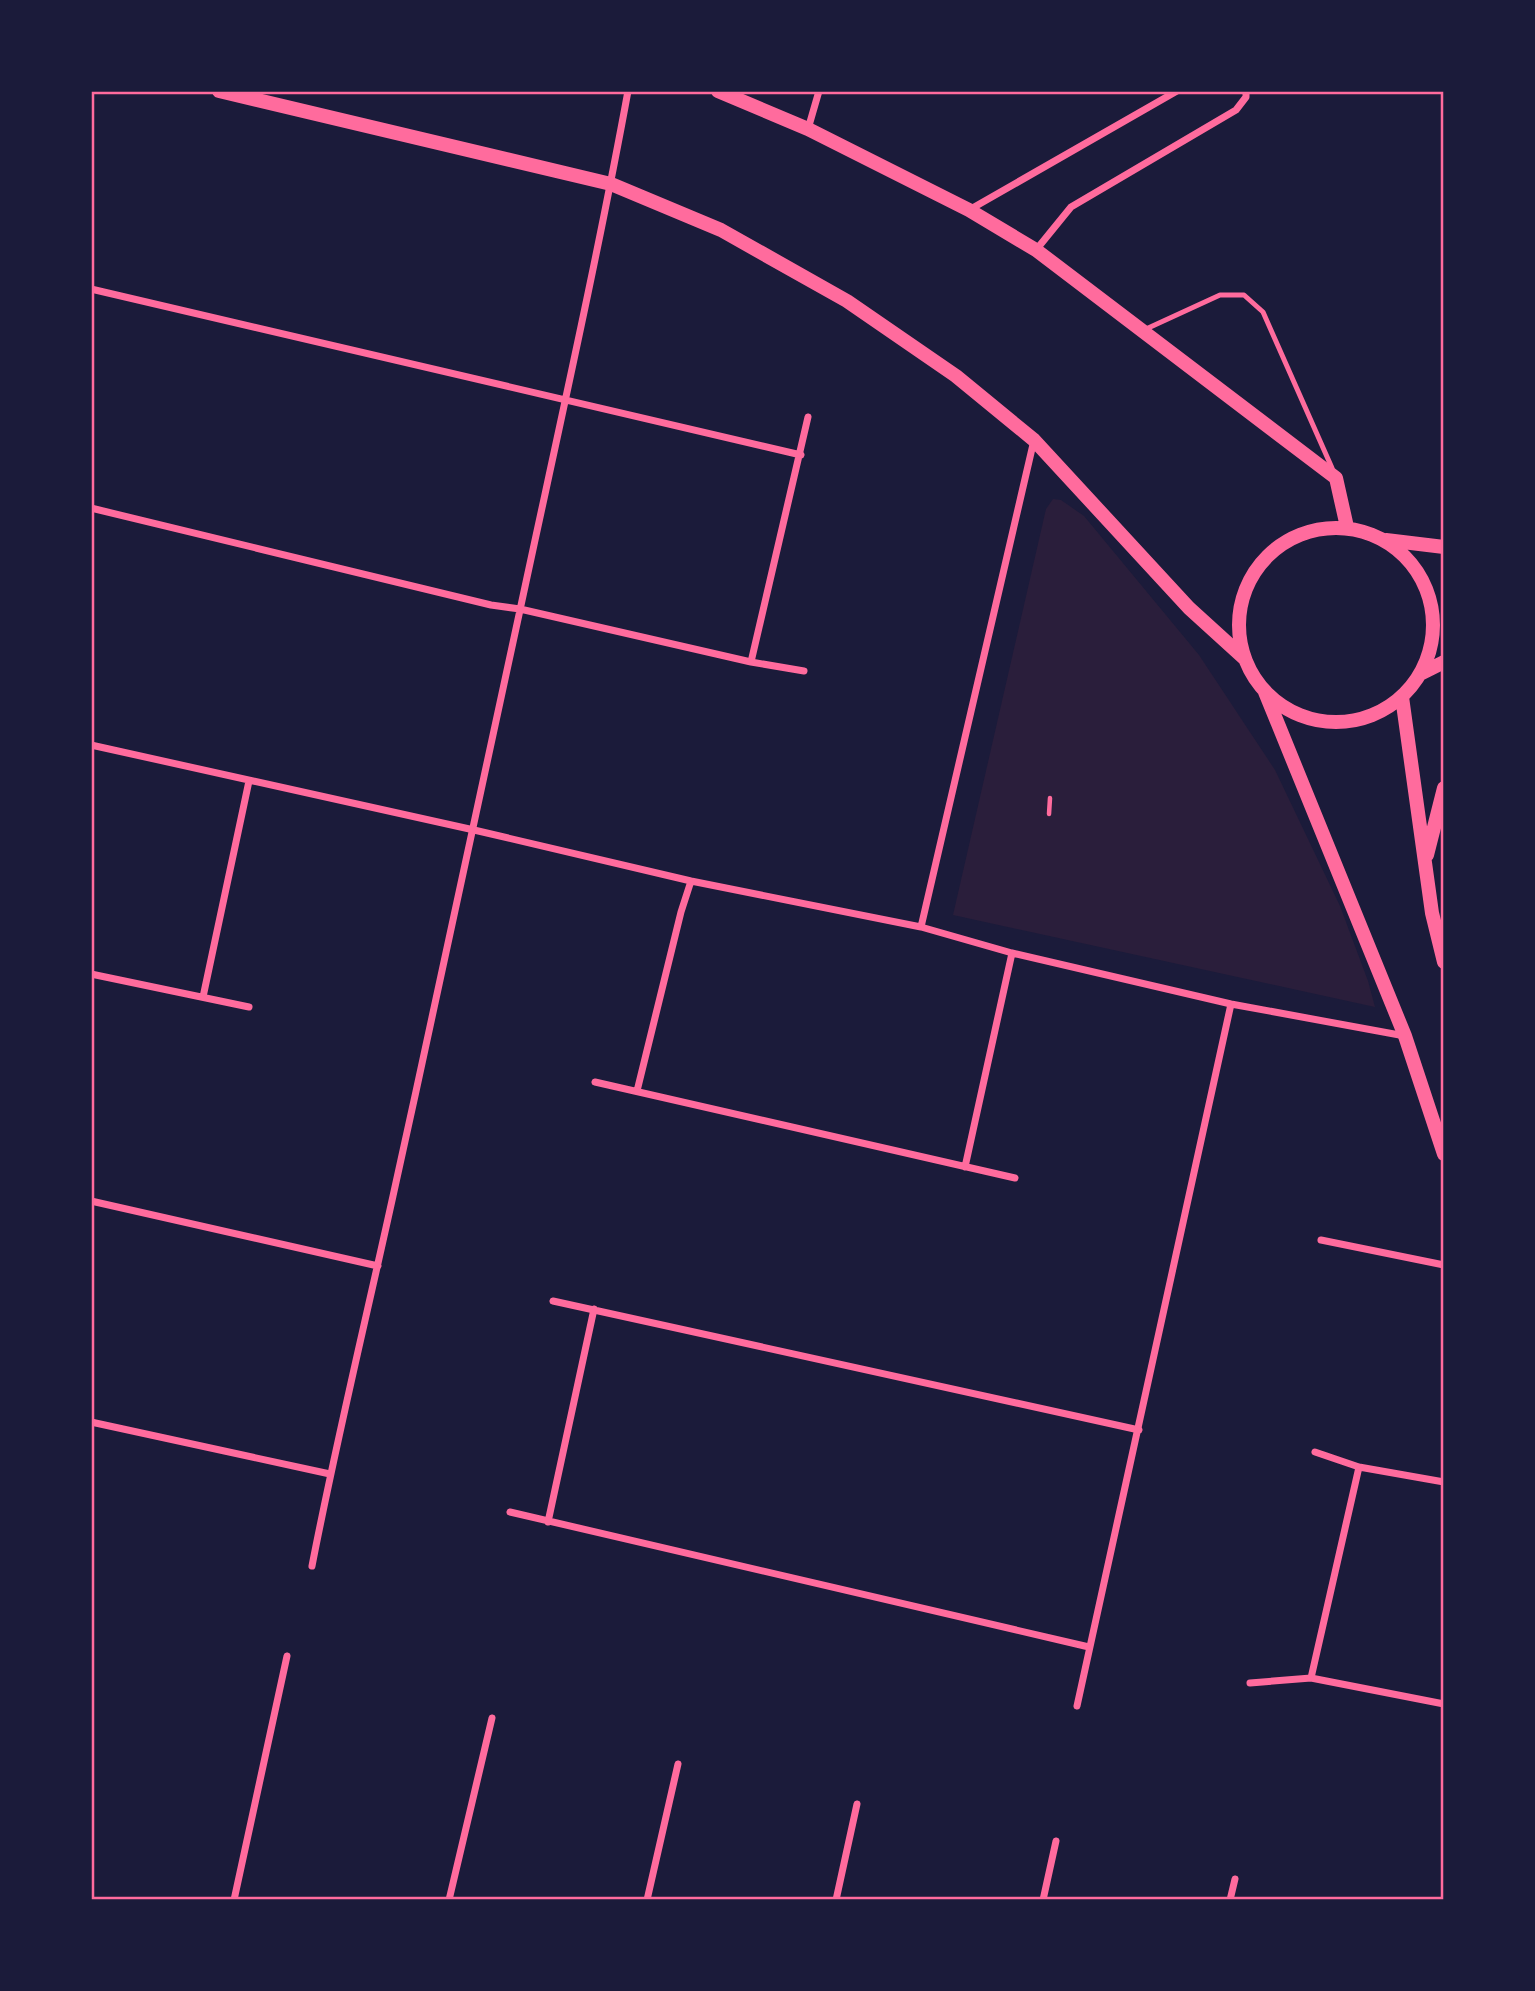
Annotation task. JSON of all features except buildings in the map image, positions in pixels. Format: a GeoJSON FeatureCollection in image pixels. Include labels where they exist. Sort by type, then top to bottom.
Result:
{"type":"FeatureCollection","features":[{"type":"Feature","properties":{"kind":"main road"},"geometry":{"type":"LineString","coordinates":[[219,91],[611,184],[720,230],[847,301],[956,376],[1034,440],[1189,608],[1244,658]]}},
{"type":"Feature","properties":{"kind":"main road"},"geometry":{"type":"LineString","coordinates":[[718,91],[808,129],[969,210],[1036,250],[1336,478],[1347,527]]}},
{"type":"Feature","properties":{"kind":"main road"},"geometry":{"type":"LineString","coordinates":[[1264,691],[1288,710],[1316,721],[1348,722],[1367,717],[1377,714],[1402,697],[1422,673],[1432,645],[1433,614],[1426,584],[1409,559],[1385,540],[1366,531],[1347,527],[1314,529],[1284,542],[1260,564],[1244,593],[1239,626],[1244,658],[1264,691],[1405,1036],[1444,1153]]}},
{"type":"Feature","properties":{"kind":"main road"},"geometry":{"type":"LineString","coordinates":[[1385,540],[1444,547]]}},
{"type":"Feature","properties":{"kind":"main road"},"geometry":{"type":"LineString","coordinates":[[1422,673],[1444,662]]}},
{"type":"Feature","properties":{"kind":"main road"},"geometry":{"type":"LineString","coordinates":[[1402,697],[1432,913],[1444,962]]}},
{"type":"Feature","properties":{"kind":"main road"},"geometry":{"type":"LineString","coordinates":[[1425,863],[1444,788]]}},
{"type":"Feature","properties":{"kind":"street"},"geometry":{"type":"LineString","coordinates":[[312,1566],[567,400],[628,91]]}},
{"type":"Feature","properties":{"kind":"street"},"geometry":{"type":"LineString","coordinates":[[808,129],[819,91]]}},
{"type":"Feature","properties":{"kind":"street"},"geometry":{"type":"LineString","coordinates":[[969,210],[1177,91]]}},
{"type":"Feature","properties":{"kind":"street"},"geometry":{"type":"LineString","coordinates":[[1036,250],[1071,207],[1236,110],[1246,97],[1245,91]]}},
{"type":"Feature","properties":{"kind":"street"},"geometry":{"type":"LineString","coordinates":[[91,289],[801,455]]}},
{"type":"Feature","properties":{"kind":"street"},"geometry":{"type":"LineString","coordinates":[[751,662],[808,417]]}},
{"type":"Feature","properties":{"kind":"street"},"geometry":{"type":"LineString","coordinates":[[921,927],[1034,440]]}},
{"type":"Feature","properties":{"kind":"street"},"geometry":{"type":"LineString","coordinates":[[91,508],[491,605],[520,609],[751,662],[804,671]]}},
{"type":"Feature","properties":{"kind":"street"},"geometry":{"type":"LineString","coordinates":[[91,745],[691,881],[921,927],[1012,953],[1231,1004],[1405,1036]]}},
{"type":"Feature","properties":{"kind":"street"},"geometry":{"type":"LineString","coordinates":[[203,998],[250,781]]}},
{"type":"Feature","properties":{"kind":"street"},"geometry":{"type":"LineString","coordinates":[[637,1091],[691,881]]}},
{"type":"Feature","properties":{"kind":"street"},"geometry":{"type":"LineString","coordinates":[[965,1167],[1012,953]]}},
{"type":"Feature","properties":{"kind":"street"},"geometry":{"type":"LineString","coordinates":[[91,974],[249,1007]]}},
{"type":"Feature","properties":{"kind":"street"},"geometry":{"type":"LineString","coordinates":[[1077,1706],[1231,1004]]}},
{"type":"Feature","properties":{"kind":"street"},"geometry":{"type":"LineString","coordinates":[[595,1083],[1014,1178]]}},
{"type":"Feature","properties":{"kind":"street"},"geometry":{"type":"LineString","coordinates":[[91,1201],[378,1266]]}},
{"type":"Feature","properties":{"kind":"street"},"geometry":{"type":"LineString","coordinates":[[1321,1240],[1444,1265]]}},
{"type":"Feature","properties":{"kind":"street"},"geometry":{"type":"LineString","coordinates":[[553,1301],[1139,1430]]}},
{"type":"Feature","properties":{"kind":"street"},"geometry":{"type":"LineString","coordinates":[[548,1522],[594,1310]]}},
{"type":"Feature","properties":{"kind":"street"},"geometry":{"type":"LineString","coordinates":[[91,1422],[330,1474]]}},
{"type":"Feature","properties":{"kind":"street"},"geometry":{"type":"LineString","coordinates":[[1315,1452],[1359,1467],[1444,1482]]}},
{"type":"Feature","properties":{"kind":"street"},"geometry":{"type":"LineString","coordinates":[[1311,1678],[1359,1467]]}},
{"type":"Feature","properties":{"kind":"street"},"geometry":{"type":"LineString","coordinates":[[510,1512],[1089,1647]]}},
{"type":"Feature","properties":{"kind":"street"},"geometry":{"type":"LineString","coordinates":[[234,1900],[287,1656]]}},
{"type":"Feature","properties":{"kind":"street"},"geometry":{"type":"LineString","coordinates":[[1250,1683],[1311,1678],[1444,1704]]}},
{"type":"Feature","properties":{"kind":"street"},"geometry":{"type":"LineString","coordinates":[[449,1900],[492,1718]]}},
{"type":"Feature","properties":{"kind":"street"},"geometry":{"type":"LineString","coordinates":[[647,1900],[678,1764]]}},
{"type":"Feature","properties":{"kind":"street"},"geometry":{"type":"LineString","coordinates":[[836,1900],[857,1804]]}},
{"type":"Feature","properties":{"kind":"street"},"geometry":{"type":"LineString","coordinates":[[1043,1900],[1056,1841]]}},
{"type":"Feature","properties":{"kind":"street"},"geometry":{"type":"LineString","coordinates":[[1230,1900],[1235,1879]]}},
{"type":"Feature","properties":{"kind":"lane"},"geometry":{"type":"LineString","coordinates":[[1141,331],[1220,295],[1244,295],[1263,312],[1336,478]]}},
{"type":"Feature","properties":{"kind":"path"},"geometry":{"type":"LineString","coordinates":[[1049,814],[1050,798]]}},
{"type":"Feature","properties":{"kind":"shaded area"},"geometry":{"type":"Polygon","coordinates":[[[1053,499],[1061,500],[1084,516],[1199,655],[1275,770],[1340,906],[1375,1007],[953,915],[1046,509],[1053,499]]]}}]}
